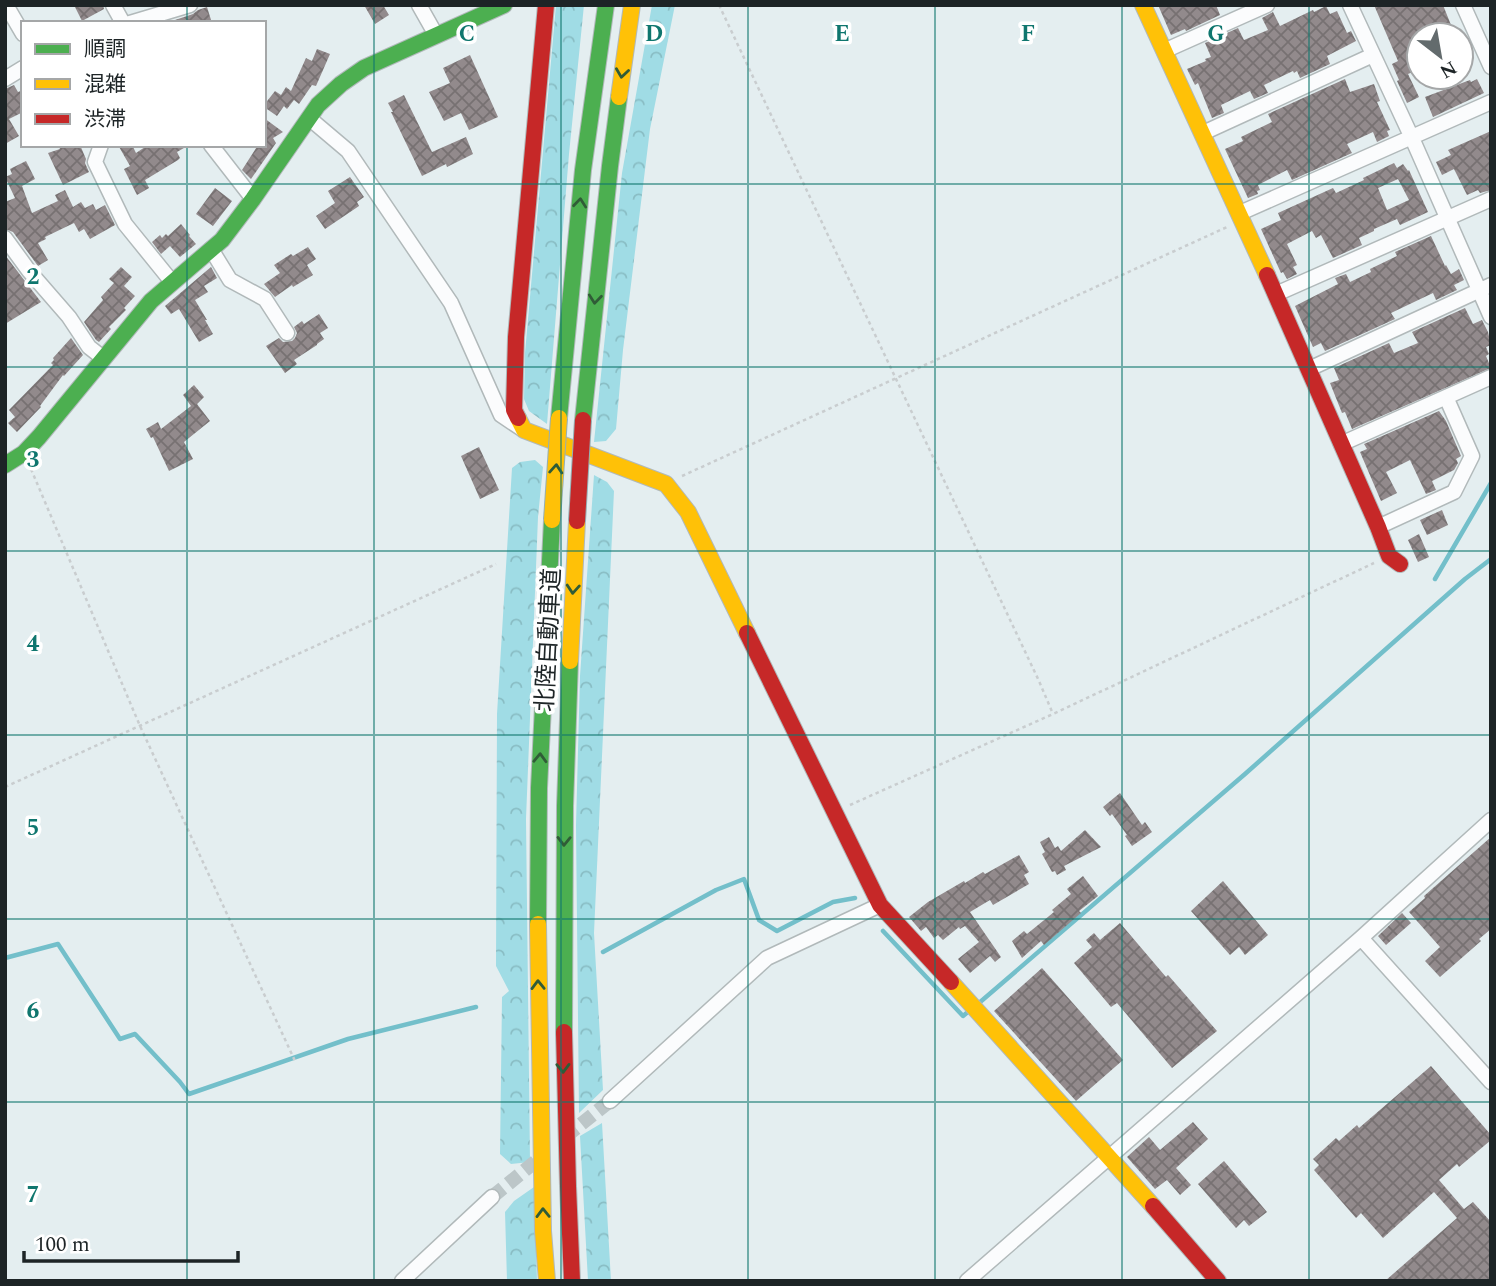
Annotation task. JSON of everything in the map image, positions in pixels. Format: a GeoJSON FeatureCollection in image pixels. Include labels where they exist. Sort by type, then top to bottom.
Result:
{"type":"FeatureCollection","features":[{"type":"Feature","properties":{"kind":"main road"},"geometry":{"type":"LineString","coordinates":[[5,465],[24,453],[150,301],[222,240],[318,105],[364,68],[504,5]]}},
{"type":"Feature","properties":{"kind":"main road"},"geometry":{"type":"LineString","coordinates":[[546,5],[516,337],[514,411],[524,429],[666,484],[688,512],[880,905],[1109,1156],[1218,1281]]}},
{"type":"Feature","properties":{"kind":"main road"},"geometry":{"type":"LineString","coordinates":[[583,170],[597,5]]}},
{"type":"Feature","properties":{"kind":"main road","name":"北陸自動車道"},"geometry":{"type":"LineString","coordinates":[[547,1281],[540,1082],[539,788],[559,418],[583,170],[606,5]]}},
{"type":"Feature","properties":{"kind":"main road","name":"北陸自動車道"},"geometry":{"type":"LineString","coordinates":[[572,1281],[563,1068],[568,653],[583,420],[610,166],[633,5]]}},
{"type":"Feature","properties":{"kind":"main road"},"geometry":{"type":"LineString","coordinates":[[1143,5],[1395,560]]}},
{"type":"Feature","properties":{"kind":"street"},"geometry":{"type":"LineString","coordinates":[[6,5],[21,31]]}},
{"type":"Feature","properties":{"kind":"street"},"geometry":{"type":"LineString","coordinates":[[113,5],[121,21]]}},
{"type":"Feature","properties":{"kind":"street"},"geometry":{"type":"LineString","coordinates":[[126,21],[190,5]]}},
{"type":"Feature","properties":{"kind":"street"},"geometry":{"type":"LineString","coordinates":[[419,5],[436,36]]}},
{"type":"Feature","properties":{"kind":"street"},"geometry":{"type":"LineString","coordinates":[[1164,51],[1241,10],[1267,5]]}},
{"type":"Feature","properties":{"kind":"street"},"geometry":{"type":"LineString","coordinates":[[1350,5],[1447,218],[1485,288],[1491,317]]}},
{"type":"Feature","properties":{"kind":"street"},"geometry":{"type":"LineString","coordinates":[[1463,5],[1491,67]]}},
{"type":"Feature","properties":{"kind":"street"},"geometry":{"type":"LineString","coordinates":[[1203,133],[1373,55]]}},
{"type":"Feature","properties":{"kind":"street"},"geometry":{"type":"LineString","coordinates":[[5,79],[21,69]]}},
{"type":"Feature","properties":{"kind":"street"},"geometry":{"type":"LineString","coordinates":[[1241,216],[1491,102]]}},
{"type":"Feature","properties":{"kind":"street"},"geometry":{"type":"LineString","coordinates":[[309,118],[348,151],[451,303],[501,415],[524,429]]}},
{"type":"Feature","properties":{"kind":"street"},"geometry":{"type":"LineString","coordinates":[[100,147],[95,162],[125,223],[172,282]]}},
{"type":"Feature","properties":{"kind":"street"},"geometry":{"type":"LineString","coordinates":[[213,147],[253,199]]}},
{"type":"Feature","properties":{"kind":"street"},"geometry":{"type":"LineString","coordinates":[[1276,294],[1491,200]]}},
{"type":"Feature","properties":{"kind":"street"},"geometry":{"type":"LineString","coordinates":[[6,241],[69,317],[89,347],[103,358]]}},
{"type":"Feature","properties":{"kind":"street"},"geometry":{"type":"LineString","coordinates":[[211,249],[230,279],[265,299],[287,332]]}},
{"type":"Feature","properties":{"kind":"street"},"geometry":{"type":"LineString","coordinates":[[1309,369],[1485,288]]}},
{"type":"Feature","properties":{"kind":"street"},"geometry":{"type":"LineString","coordinates":[[1341,444],[1491,377]]}},
{"type":"Feature","properties":{"kind":"street"},"geometry":{"type":"LineString","coordinates":[[1378,527],[1454,492],[1472,456],[1446,397]]}},
{"type":"Feature","properties":{"kind":"street"},"geometry":{"type":"LineString","coordinates":[[967,1281],[1361,938],[1491,820]]}},
{"type":"Feature","properties":{"kind":"street"},"geometry":{"type":"LineString","coordinates":[[610,1101],[767,958],[880,905]]}},
{"type":"Feature","properties":{"kind":"street"},"geometry":{"type":"LineString","coordinates":[[1361,938],[1491,1082]]}},
{"type":"Feature","properties":{"kind":"street"},"geometry":{"type":"LineString","coordinates":[[402,1281],[492,1197]]}},
{"type":"Feature","properties":{"kind":"path"},"geometry":{"type":"LineString","coordinates":[[719,5],[1053,714]]}},
{"type":"Feature","properties":{"kind":"path"},"geometry":{"type":"LineString","coordinates":[[666,484],[895,380],[1241,216]]}},
{"type":"Feature","properties":{"kind":"path"},"geometry":{"type":"LineString","coordinates":[[24,453],[140,726],[295,1061]]}},
{"type":"Feature","properties":{"kind":"path"},"geometry":{"type":"LineString","coordinates":[[834,812],[1395,560]]}},
{"type":"Feature","properties":{"kind":"path"},"geometry":{"type":"LineString","coordinates":[[5,787],[496,564]]}},
{"type":"Feature","properties":{"kind":"green space"},"geometry":{"type":"Polygon","coordinates":[[[556,5],[584,5],[547,424],[529,411],[524,399],[525,353],[556,5]]]}},
{"type":"Feature","properties":{"kind":"green space"},"geometry":{"type":"Polygon","coordinates":[[[652,5],[675,5],[650,129],[616,429],[606,441],[594,442],[622,173],[652,5]]]}},
{"type":"Feature","properties":{"kind":"green space"},"geometry":{"type":"Polygon","coordinates":[[[535,460],[543,467],[538,517],[526,819],[530,1162],[511,1164],[500,1154],[502,997],[509,991],[496,966],[497,714],[512,468],[520,462],[535,460]]]}},
{"type":"Feature","properties":{"kind":"green space"},"geometry":{"type":"Polygon","coordinates":[[[594,475],[607,482],[614,491],[594,933],[603,1090],[579,1113],[576,825],[580,676],[594,475]]]}},
{"type":"Feature","properties":{"kind":"green space"},"geometry":{"type":"Polygon","coordinates":[[[602,1123],[611,1281],[588,1281],[580,1136],[602,1123]]]}},
{"type":"Feature","properties":{"kind":"green space"},"geometry":{"type":"Polygon","coordinates":[[[534,1187],[537,1281],[507,1281],[505,1212],[514,1201],[534,1187]]]}},
{"type":"Feature","properties":{"kind":"building"},"geometry":{"type":"Polygon","coordinates":[[[74,5],[103,5],[104,9],[82,21],[74,5]]]}},
{"type":"Feature","properties":{"kind":"building"},"geometry":{"type":"Polygon","coordinates":[[[364,5],[383,5],[389,15],[375,24],[364,5]]]}},
{"type":"Feature","properties":{"kind":"building"},"geometry":{"type":"Polygon","coordinates":[[[1158,5],[1216,5],[1220,15],[1171,35],[1158,5]]]}},
{"type":"Feature","properties":{"kind":"building"},"geometry":{"type":"Polygon","coordinates":[[[1374,5],[1443,5],[1449,21],[1405,21],[1405,91],[1416,91],[1419,97],[1407,103],[1392,64],[1398,61],[1374,5]]]}},
{"type":"Feature","properties":{"kind":"building"},"geometry":{"type":"Polygon","coordinates":[[[1326,6],[1330,14],[1337,11],[1347,33],[1351,31],[1356,41],[1327,56],[1330,64],[1300,78],[1297,71],[1293,71],[1264,85],[1268,93],[1254,99],[1250,91],[1221,105],[1224,113],[1212,118],[1198,83],[1195,85],[1187,69],[1211,57],[1205,43],[1238,28],[1244,40],[1268,30],[1262,18],[1273,12],[1280,26],[1326,6]]]}},
{"type":"Feature","properties":{"kind":"building"},"geometry":{"type":"Polygon","coordinates":[[[207,7],[211,21],[172,21],[193,14],[207,7]]]}},
{"type":"Feature","properties":{"kind":"building"},"geometry":{"type":"Polygon","coordinates":[[[317,49],[330,54],[316,86],[312,85],[299,104],[294,100],[287,109],[284,106],[277,116],[266,108],[266,102],[275,91],[281,95],[286,87],[291,91],[306,58],[312,61],[317,49]]]}},
{"type":"Feature","properties":{"kind":"building"},"geometry":{"type":"Polygon","coordinates":[[[470,55],[498,117],[469,130],[461,113],[444,121],[429,92],[450,83],[443,68],[470,55]]]}},
{"type":"Feature","properties":{"kind":"building"},"geometry":{"type":"Polygon","coordinates":[[[1345,79],[1350,92],[1374,84],[1380,101],[1377,102],[1390,130],[1387,131],[1389,136],[1377,142],[1373,132],[1347,144],[1352,153],[1292,180],[1287,170],[1258,185],[1258,194],[1248,198],[1225,149],[1243,141],[1241,137],[1272,122],[1268,114],[1345,79]]]}},
{"type":"Feature","properties":{"kind":"building"},"geometry":{"type":"Polygon","coordinates":[[[1477,79],[1484,93],[1433,117],[1425,97],[1441,91],[1475,91],[1477,79]]]}},
{"type":"Feature","properties":{"kind":"building"},"geometry":{"type":"Polygon","coordinates":[[[14,85],[18,92],[21,91],[21,113],[9,119],[19,136],[5,144],[5,89],[14,85]]]}},
{"type":"Feature","properties":{"kind":"building"},"geometry":{"type":"Polygon","coordinates":[[[404,95],[432,152],[466,137],[473,154],[422,176],[388,103],[404,95]]]}},
{"type":"Feature","properties":{"kind":"building"},"geometry":{"type":"Polygon","coordinates":[[[266,119],[283,132],[273,138],[276,143],[251,179],[242,170],[257,147],[266,147],[266,119]]]}},
{"type":"Feature","properties":{"kind":"building"},"geometry":{"type":"Polygon","coordinates":[[[1491,131],[1491,190],[1480,193],[1478,190],[1467,195],[1454,169],[1442,175],[1436,162],[1451,155],[1448,150],[1491,131]]]}},
{"type":"Feature","properties":{"kind":"building"},"geometry":{"type":"Polygon","coordinates":[[[59,147],[81,147],[89,172],[63,185],[48,153],[60,149],[59,147]]]}},
{"type":"Feature","properties":{"kind":"building"},"geometry":{"type":"Polygon","coordinates":[[[119,147],[133,147],[136,153],[145,147],[186,147],[177,152],[180,158],[178,160],[145,180],[149,188],[137,195],[124,169],[130,166],[119,147]]]}},
{"type":"Feature","properties":{"kind":"building"},"geometry":{"type":"Polygon","coordinates":[[[26,161],[35,179],[22,186],[32,213],[58,201],[55,195],[65,190],[73,207],[81,202],[85,208],[93,204],[96,210],[105,205],[115,225],[90,239],[84,229],[79,232],[74,223],[45,237],[46,239],[38,243],[48,260],[38,266],[13,232],[5,229],[5,202],[15,198],[5,177],[12,174],[10,169],[26,161]]]}},
{"type":"Feature","properties":{"kind":"building"},"geometry":{"type":"Polygon","coordinates":[[[1394,163],[1397,168],[1403,164],[1409,170],[1428,212],[1400,225],[1397,219],[1374,229],[1359,238],[1362,245],[1333,258],[1321,235],[1316,238],[1312,231],[1287,244],[1297,265],[1293,267],[1297,274],[1287,279],[1283,272],[1281,273],[1261,229],[1281,220],[1278,213],[1333,188],[1336,193],[1364,180],[1363,178],[1394,163]],[[1398,179],[1378,188],[1387,210],[1409,200],[1398,179]]]}},
{"type":"Feature","properties":{"kind":"building"},"geometry":{"type":"Polygon","coordinates":[[[350,177],[364,197],[357,202],[359,206],[325,229],[316,216],[335,203],[328,191],[350,177]]]}},
{"type":"Feature","properties":{"kind":"building"},"geometry":{"type":"Polygon","coordinates":[[[215,188],[232,201],[213,226],[196,214],[215,188]]]}},
{"type":"Feature","properties":{"kind":"building"},"geometry":{"type":"Polygon","coordinates":[[[181,224],[196,244],[180,257],[170,246],[161,254],[152,242],[160,235],[162,238],[166,234],[168,236],[181,224]]]}},
{"type":"Feature","properties":{"kind":"building"},"geometry":{"type":"Polygon","coordinates":[[[1431,236],[1451,274],[1459,269],[1464,280],[1454,285],[1457,290],[1436,300],[1433,293],[1391,313],[1395,319],[1325,351],[1321,343],[1313,347],[1295,306],[1338,284],[1335,278],[1346,274],[1350,282],[1397,256],[1395,252],[1431,236]]]}},
{"type":"Feature","properties":{"kind":"building"},"geometry":{"type":"Polygon","coordinates":[[[308,247],[316,259],[307,265],[313,275],[275,297],[264,284],[280,273],[274,265],[308,247]]]}},
{"type":"Feature","properties":{"kind":"building"},"geometry":{"type":"Polygon","coordinates":[[[5,255],[41,302],[5,324],[5,255]]]}},
{"type":"Feature","properties":{"kind":"building"},"geometry":{"type":"Polygon","coordinates":[[[121,267],[132,277],[124,286],[135,296],[99,342],[84,322],[103,300],[101,297],[114,283],[109,279],[121,267]]]}},
{"type":"Feature","properties":{"kind":"building"},"geometry":{"type":"Polygon","coordinates":[[[211,267],[217,278],[204,286],[208,292],[195,300],[213,334],[199,342],[179,309],[171,314],[165,306],[211,267]]]}},
{"type":"Feature","properties":{"kind":"building"},"geometry":{"type":"Polygon","coordinates":[[[1465,308],[1473,324],[1482,320],[1488,332],[1491,345],[1486,347],[1489,354],[1486,356],[1491,368],[1352,429],[1345,412],[1342,413],[1330,383],[1339,380],[1334,368],[1389,343],[1394,353],[1418,343],[1412,332],[1465,308]]]}},
{"type":"Feature","properties":{"kind":"building"},"geometry":{"type":"Polygon","coordinates":[[[319,314],[328,328],[320,333],[324,339],[294,360],[297,364],[285,373],[266,346],[279,338],[283,342],[292,341],[297,333],[294,327],[319,314]]]}},
{"type":"Feature","properties":{"kind":"building"},"geometry":{"type":"Polygon","coordinates":[[[71,338],[83,355],[63,375],[41,407],[17,432],[8,423],[15,417],[9,410],[53,365],[53,358],[71,338]]]}},
{"type":"Feature","properties":{"kind":"building"},"geometry":{"type":"Polygon","coordinates":[[[194,385],[204,397],[197,404],[210,421],[184,442],[193,459],[169,471],[153,437],[151,438],[146,429],[158,422],[161,429],[191,406],[183,395],[194,385]]]}},
{"type":"Feature","properties":{"kind":"building"},"geometry":{"type":"Polygon","coordinates":[[[1439,411],[1461,456],[1456,459],[1458,463],[1454,470],[1432,481],[1436,490],[1426,494],[1410,460],[1386,472],[1397,493],[1381,501],[1360,452],[1367,449],[1364,444],[1439,411]]]}},
{"type":"Feature","properties":{"kind":"building"},"geometry":{"type":"Polygon","coordinates":[[[479,447],[499,490],[480,499],[461,456],[479,447]]]}},
{"type":"Feature","properties":{"kind":"building"},"geometry":{"type":"Polygon","coordinates":[[[1442,510],[1448,525],[1427,535],[1420,520],[1442,510]]]}},
{"type":"Feature","properties":{"kind":"building"},"geometry":{"type":"Polygon","coordinates":[[[1419,534],[1429,557],[1418,562],[1408,540],[1419,534]]]}},
{"type":"Feature","properties":{"kind":"building"},"geometry":{"type":"Polygon","coordinates":[[[1120,793],[1142,825],[1145,822],[1152,832],[1132,846],[1112,814],[1110,816],[1103,807],[1120,793]]]}},
{"type":"Feature","properties":{"kind":"building"},"geometry":{"type":"Polygon","coordinates":[[[1085,830],[1101,847],[1064,866],[1066,870],[1057,875],[1055,871],[1052,872],[1042,854],[1045,852],[1040,842],[1049,837],[1055,848],[1058,846],[1061,851],[1085,830]]]}},
{"type":"Feature","properties":{"kind":"building"},"geometry":{"type":"Polygon","coordinates":[[[1491,837],[1491,929],[1440,977],[1425,961],[1440,947],[1409,912],[1491,837]]]}},
{"type":"Feature","properties":{"kind":"building"},"geometry":{"type":"Polygon","coordinates":[[[1019,855],[1029,872],[1024,875],[1029,884],[993,905],[990,900],[970,912],[1001,957],[995,962],[990,956],[970,973],[958,959],[979,942],[965,926],[960,929],[959,927],[943,940],[938,935],[934,938],[926,927],[921,931],[909,917],[928,902],[964,881],[965,883],[983,872],[985,874],[1019,855]]]}},
{"type":"Feature","properties":{"kind":"building"},"geometry":{"type":"Polygon","coordinates":[[[1083,876],[1098,896],[1044,945],[1041,941],[1022,958],[1012,941],[1024,931],[1027,934],[1054,912],[1052,910],[1071,894],[1067,889],[1083,876]]]}},
{"type":"Feature","properties":{"kind":"building"},"geometry":{"type":"Polygon","coordinates":[[[1223,881],[1268,935],[1245,955],[1239,947],[1230,955],[1191,911],[1223,881]]]}},
{"type":"Feature","properties":{"kind":"building"},"geometry":{"type":"Polygon","coordinates":[[[1402,913],[1411,923],[1386,945],[1378,936],[1402,913]]]}},
{"type":"Feature","properties":{"kind":"building"},"geometry":{"type":"Polygon","coordinates":[[[1120,923],[1217,1031],[1172,1068],[1117,1003],[1111,1007],[1074,963],[1092,947],[1086,940],[1094,933],[1100,940],[1120,923]]]}},
{"type":"Feature","properties":{"kind":"building"},"geometry":{"type":"Polygon","coordinates":[[[1042,968],[1123,1060],[1076,1101],[994,1011],[1042,968]]]}},
{"type":"Feature","properties":{"kind":"building"},"geometry":{"type":"Polygon","coordinates":[[[1431,1066],[1491,1135],[1491,1140],[1439,1180],[1464,1209],[1473,1202],[1491,1222],[1491,1277],[1487,1281],[1385,1281],[1457,1218],[1434,1192],[1383,1238],[1361,1213],[1356,1218],[1314,1170],[1319,1165],[1313,1159],[1336,1138],[1339,1141],[1357,1125],[1359,1128],[1431,1066]]]}},
{"type":"Feature","properties":{"kind":"building"},"geometry":{"type":"Polygon","coordinates":[[[1193,1122],[1208,1139],[1176,1168],[1191,1185],[1180,1195],[1167,1180],[1155,1189],[1127,1157],[1149,1137],[1160,1150],[1193,1122]]]}},
{"type":"Feature","properties":{"kind":"building"},"geometry":{"type":"Polygon","coordinates":[[[1224,1161],[1267,1212],[1249,1226],[1244,1220],[1236,1228],[1198,1184],[1224,1161]]]}},
{"type":"Feature","properties":{"kind":"waterway"},"geometry":{"type":"LineString","coordinates":[[1435,579],[1491,483]]}},
{"type":"Feature","properties":{"kind":"waterway"},"geometry":{"type":"LineString","coordinates":[[979,1003],[1491,559]]}},
{"type":"Feature","properties":{"kind":"waterway"},"geometry":{"type":"LineString","coordinates":[[603,952],[716,890],[744,879],[759,920],[777,931],[833,902],[855,898]]}},
{"type":"Feature","properties":{"kind":"waterway"},"geometry":{"type":"LineString","coordinates":[[883,931],[963,1016],[969,1011]]}},
{"type":"Feature","properties":{"kind":"waterway"},"geometry":{"type":"LineString","coordinates":[[5,958],[58,944],[120,1039],[135,1034],[189,1094],[348,1039],[476,1007]]}},
{"type":"Feature","properties":{"kind":"tunnel"},"geometry":{"type":"LineString","coordinates":[[565,1137],[610,1101]]}},
{"type":"Feature","properties":{"kind":"tunnel"},"geometry":{"type":"LineString","coordinates":[[492,1197],[541,1157]]}},
{"type":"Feature","properties":{"kind":"traffic: fast"},"geometry":{"type":"LineString","coordinates":[[5,465],[24,453],[39,437],[151,301],[222,240],[318,105],[364,68],[504,5]]}},
{"type":"Feature","properties":{"kind":"traffic: fast"},"geometry":{"type":"LineString","coordinates":[[559,418],[583,170],[606,5]]}},
{"type":"Feature","properties":{"kind":"traffic: fast"},"geometry":{"type":"LineString","coordinates":[[583,420],[619,97]]}},
{"type":"Feature","properties":{"kind":"traffic: fast"},"geometry":{"type":"LineString","coordinates":[[538,924],[539,788],[552,520]]}},
{"type":"Feature","properties":{"kind":"traffic: fast"},"geometry":{"type":"LineString","coordinates":[[564,1032],[565,806],[570,661]]}},
{"type":"Feature","properties":{"kind":"traffic: slow"},"geometry":{"type":"LineString","coordinates":[[619,97],[632,5]]}},
{"type":"Feature","properties":{"kind":"traffic: slow"},"geometry":{"type":"LineString","coordinates":[[1143,5],[1267,275]]}},
{"type":"Feature","properties":{"kind":"traffic: slow"},"geometry":{"type":"LineString","coordinates":[[518,418],[524,430],[666,484],[688,512],[747,633]]}},
{"type":"Feature","properties":{"kind":"traffic: slow"},"geometry":{"type":"LineString","coordinates":[[552,520],[559,418]]}},
{"type":"Feature","properties":{"kind":"traffic: slow"},"geometry":{"type":"LineString","coordinates":[[570,661],[577,521]]}},
{"type":"Feature","properties":{"kind":"traffic: slow"},"geometry":{"type":"LineString","coordinates":[[538,924],[543,1231],[547,1281]]}},
{"type":"Feature","properties":{"kind":"traffic: slow"},"geometry":{"type":"LineString","coordinates":[[951,982],[1153,1206]]}},
{"type":"Feature","properties":{"kind":"traffic: jam"},"geometry":{"type":"LineString","coordinates":[[518,418],[514,410],[516,337],[546,5]]}},
{"type":"Feature","properties":{"kind":"traffic: jam"},"geometry":{"type":"LineString","coordinates":[[1267,275],[1389,556],[1400,564]]}},
{"type":"Feature","properties":{"kind":"traffic: jam"},"geometry":{"type":"LineString","coordinates":[[577,521],[583,420]]}},
{"type":"Feature","properties":{"kind":"traffic: jam"},"geometry":{"type":"LineString","coordinates":[[747,633],[880,905],[951,982]]}},
{"type":"Feature","properties":{"kind":"traffic: jam"},"geometry":{"type":"LineString","coordinates":[[564,1032],[572,1281]]}},
{"type":"Feature","properties":{"kind":"traffic: jam"},"geometry":{"type":"LineString","coordinates":[[1153,1206],[1218,1281]]}}]}
